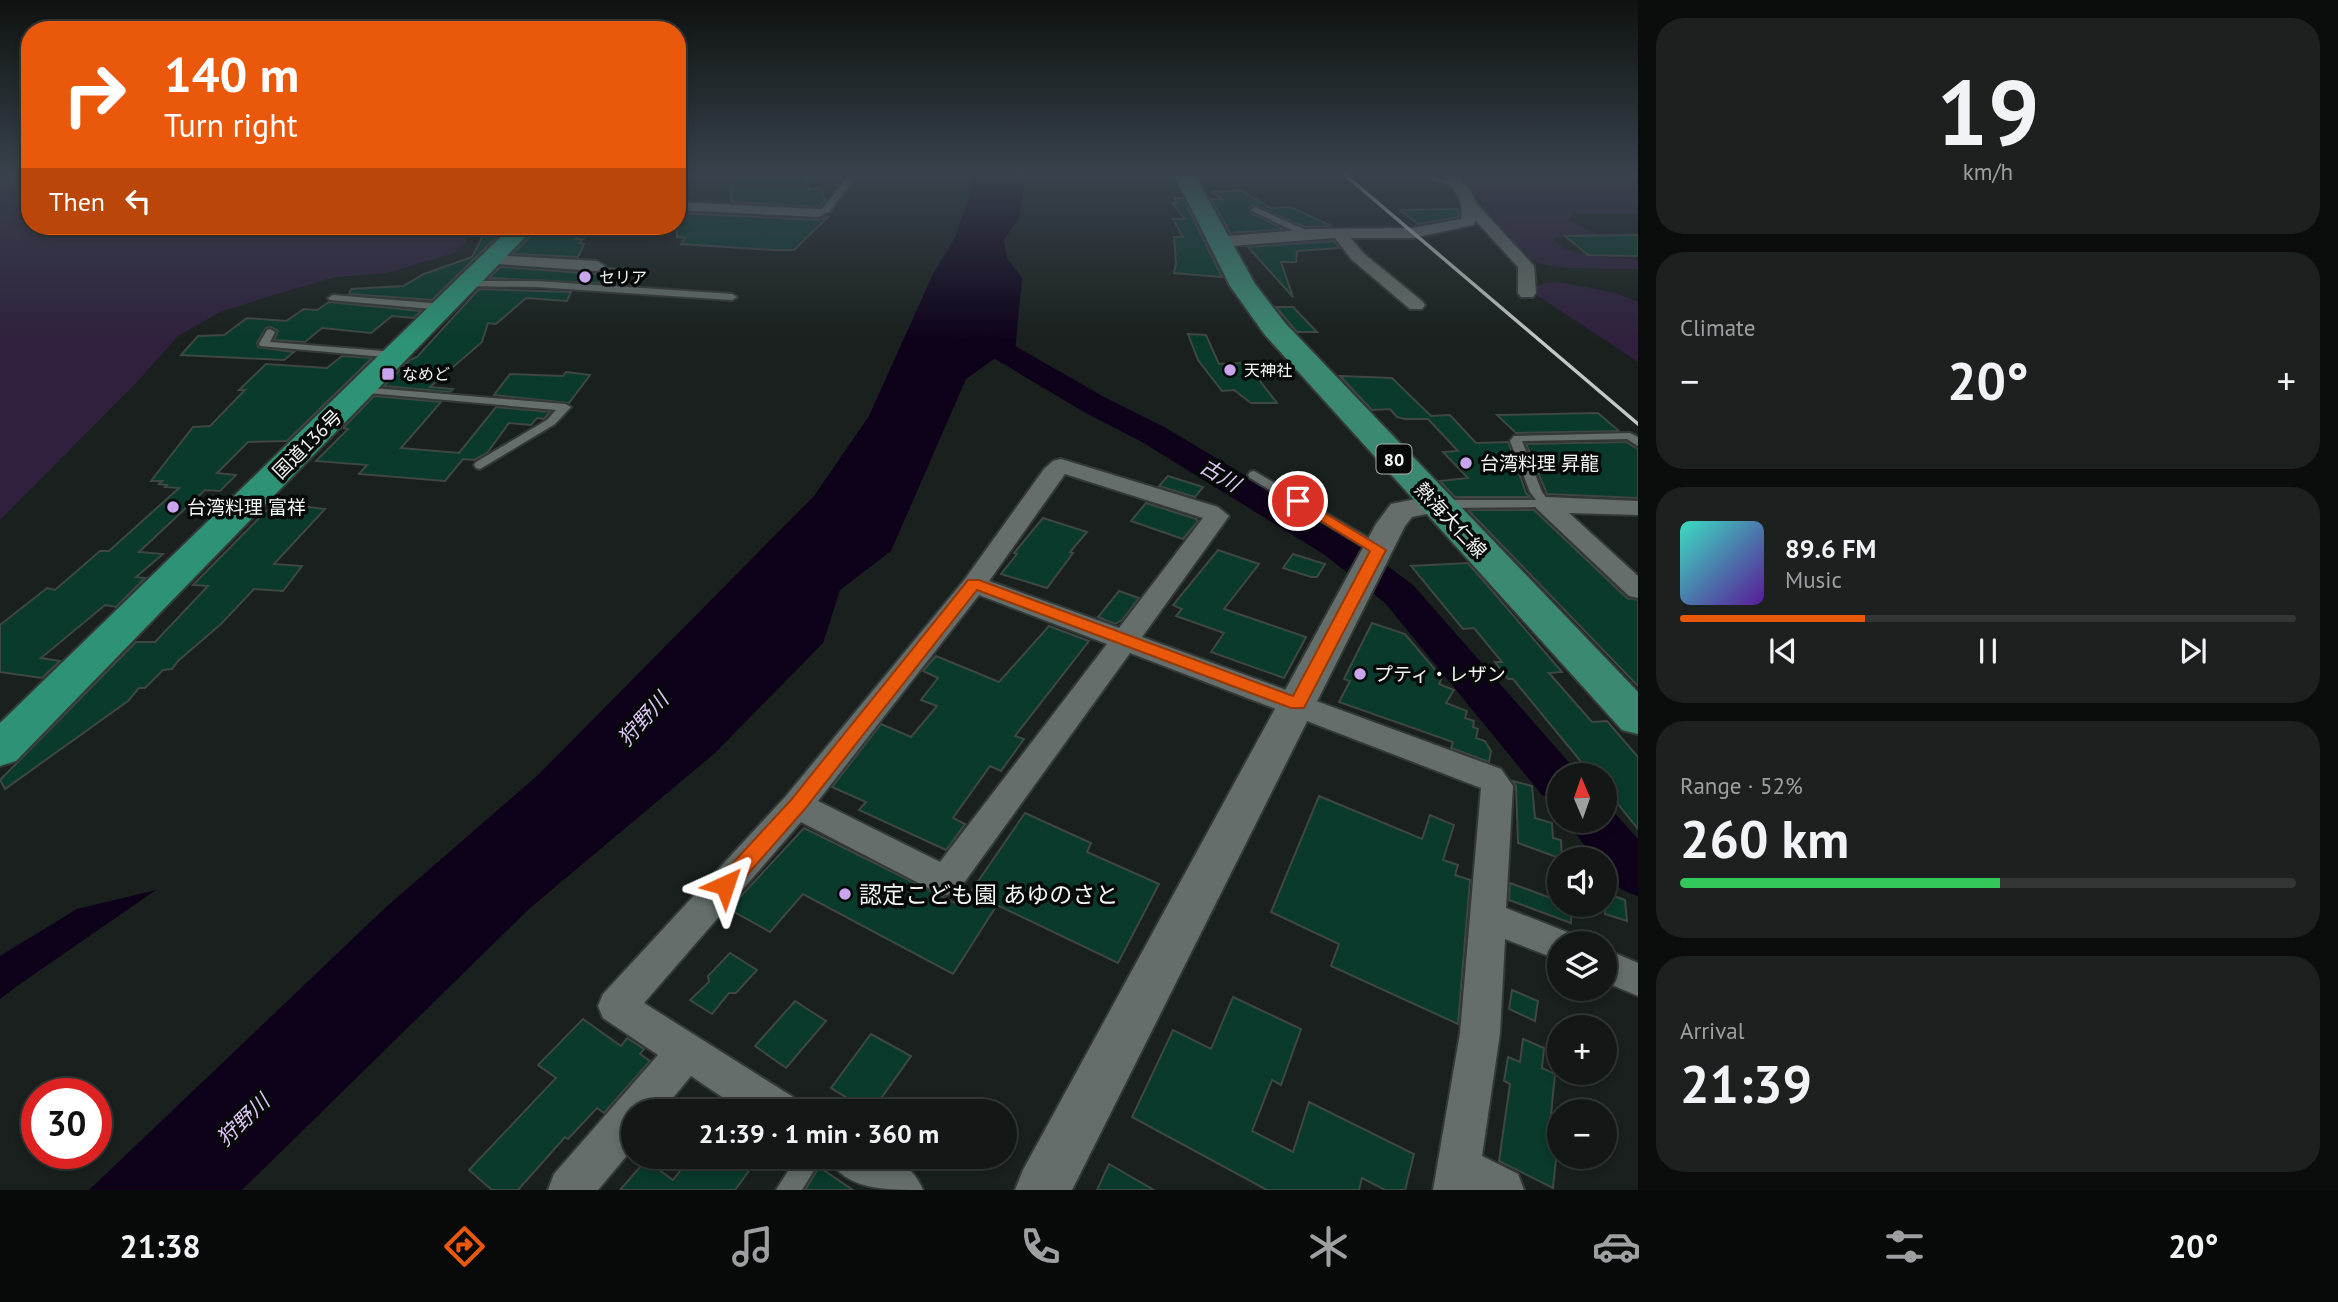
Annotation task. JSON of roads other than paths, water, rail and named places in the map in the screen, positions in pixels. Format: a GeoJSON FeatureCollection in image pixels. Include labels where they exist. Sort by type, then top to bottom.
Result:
{"type":"FeatureCollection","features":[{"type":"Feature","properties":{"kind":"highway","name":"国道136号"},"geometry":{"type":"LineString","coordinates":[[0,750],[516,235]]}},
{"type":"Feature","properties":{"kind":"main road","name":"熱海大仁線"},"geometry":{"type":"LineString","coordinates":[[1212,230],[1243,286],[1275,329],[1435,504],[1638,719]]}},
{"type":"Feature","properties":{"kind":"street"},"geometry":{"type":"LineString","coordinates":[[1218,242],[1307,234],[1413,233],[1430,230]]}},
{"type":"Feature","properties":{"kind":"street"},"geometry":{"type":"LineString","coordinates":[[1492,230],[1526,266],[1527,293]]}},
{"type":"Feature","properties":{"kind":"street"},"geometry":{"type":"LineString","coordinates":[[1340,234],[1357,256],[1416,305]]}},
{"type":"Feature","properties":{"kind":"street"},"geometry":{"type":"LineString","coordinates":[[490,260],[597,266]]}},
{"type":"Feature","properties":{"kind":"street"},"geometry":{"type":"LineString","coordinates":[[759,1099],[617,1006],[797,805],[974,584],[1052,474],[1061,466],[1217,516],[946,881],[797,805]]}},
{"type":"Feature","properties":{"kind":"street"},"geometry":{"type":"LineString","coordinates":[[1044,1190],[1398,512],[1408,507],[1435,504]]}},
{"type":"Feature","properties":{"kind":"street"},"geometry":{"type":"LineString","coordinates":[[1545,504],[1638,508]]}},
{"type":"Feature","properties":{"kind":"street"},"geometry":{"type":"LineString","coordinates":[[1545,504],[1638,590]]}},
{"type":"Feature","properties":{"kind":"street"},"geometry":{"type":"LineString","coordinates":[[974,584],[1490,777],[1497,786],[1480,1033],[1458,1179],[1502,1190]]}},
{"type":"Feature","properties":{"kind":"street"},"geometry":{"type":"LineString","coordinates":[[1487,916],[1547,941]]}},
{"type":"Feature","properties":{"kind":"street"},"geometry":{"type":"LineString","coordinates":[[1617,970],[1638,980]]}},
{"type":"Feature","properties":{"kind":"street"},"geometry":{"type":"LineString","coordinates":[[646,1099],[685,1052]]}},
{"type":"Feature","properties":{"kind":"street"},"geometry":{"type":"LineString","coordinates":[[570,1190],[621,1130]]}},
{"type":"Feature","properties":{"kind":"street"},"geometry":{"type":"LineString","coordinates":[[868,1169],[901,1190]]}},
{"type":"Feature","properties":{"kind":"lane"},"geometry":{"type":"LineString","coordinates":[[1298,230],[1307,234]]}},
{"type":"Feature","properties":{"kind":"lane"},"geometry":{"type":"LineString","coordinates":[[467,284],[537,284],[732,297]]}},
{"type":"Feature","properties":{"kind":"lane"},"geometry":{"type":"LineString","coordinates":[[334,298],[443,307]]}},
{"type":"Feature","properties":{"kind":"lane"},"geometry":{"type":"LineString","coordinates":[[270,332],[264,344],[396,355]]}},
{"type":"Feature","properties":{"kind":"lane"},"geometry":{"type":"LineString","coordinates":[[360,390],[565,407],[551,422],[480,465]]}},
{"type":"Feature","properties":{"kind":"lane"},"geometry":{"type":"LineString","coordinates":[[1545,504],[1536,492],[1516,441],[1518,438],[1630,436],[1638,443]]}},
{"type":"Feature","properties":{"kind":"lane"},"geometry":{"type":"LineString","coordinates":[[1254,475],[1372,562]]}},
{"type":"Feature","properties":{"kind":"lane"},"geometry":{"type":"LineString","coordinates":[[1435,504],[1545,504]]}},
{"type":"Feature","properties":{"kind":"lane"},"geometry":{"type":"LineString","coordinates":[[788,1190],[803,1169]]}},
{"type":"Feature","properties":{"kind":"water","name":"狩野川"},"geometry":{"type":"Polygon","coordinates":[[[958,230],[1011,230],[1004,240],[1007,258],[1022,278],[1015,352],[994,359],[966,379],[891,551],[840,590],[823,643],[715,753],[530,908],[242,1190],[89,1190],[385,908],[538,775],[814,496],[869,416],[933,274],[958,230]]]}},
{"type":"Feature","properties":{"kind":"water"},"geometry":{"type":"Polygon","coordinates":[[[156,890],[0,999],[0,956],[77,909],[156,890]]]}},
{"type":"Feature","properties":{"kind":"waterway","name":"古川"},"geometry":{"type":"LineString","coordinates":[[965,329],[1095,405],[1154,435],[1338,547],[1399,594],[1547,768]]}},
{"type":"Feature","properties":{"kind":"waterway","name":"古川"},"geometry":{"type":"LineString","coordinates":[[1602,833],[1638,875]]}},
{"type":"Feature","properties":{"kind":"railway"},"geometry":{"type":"LineString","coordinates":[[1409,230],[1638,424]]}},
{"type":"Feature","properties":{"kind":"place","name":"セリア"},"geometry":{"type":"Point","coordinates":[585,277]}},
{"type":"Feature","properties":{"kind":"place","name":"天神社"},"geometry":{"type":"Point","coordinates":[1230,370]}},
{"type":"Feature","properties":{"kind":"place","name":"なめど"},"geometry":{"type":"Point","coordinates":[388,374]}},
{"type":"Feature","properties":{"kind":"place","name":"台湾料理 昇龍"},"geometry":{"type":"Point","coordinates":[1466,463]}},
{"type":"Feature","properties":{"kind":"place","name":"台湾料理 富祥"},"geometry":{"type":"Point","coordinates":[173,507]}},
{"type":"Feature","properties":{"kind":"place","name":"プティ・レザン"},"geometry":{"type":"Point","coordinates":[1360,674]}},
{"type":"Feature","properties":{"kind":"place","name":"認定こども園 あゆのさと"},"geometry":{"type":"Point","coordinates":[845,894]}}]}
